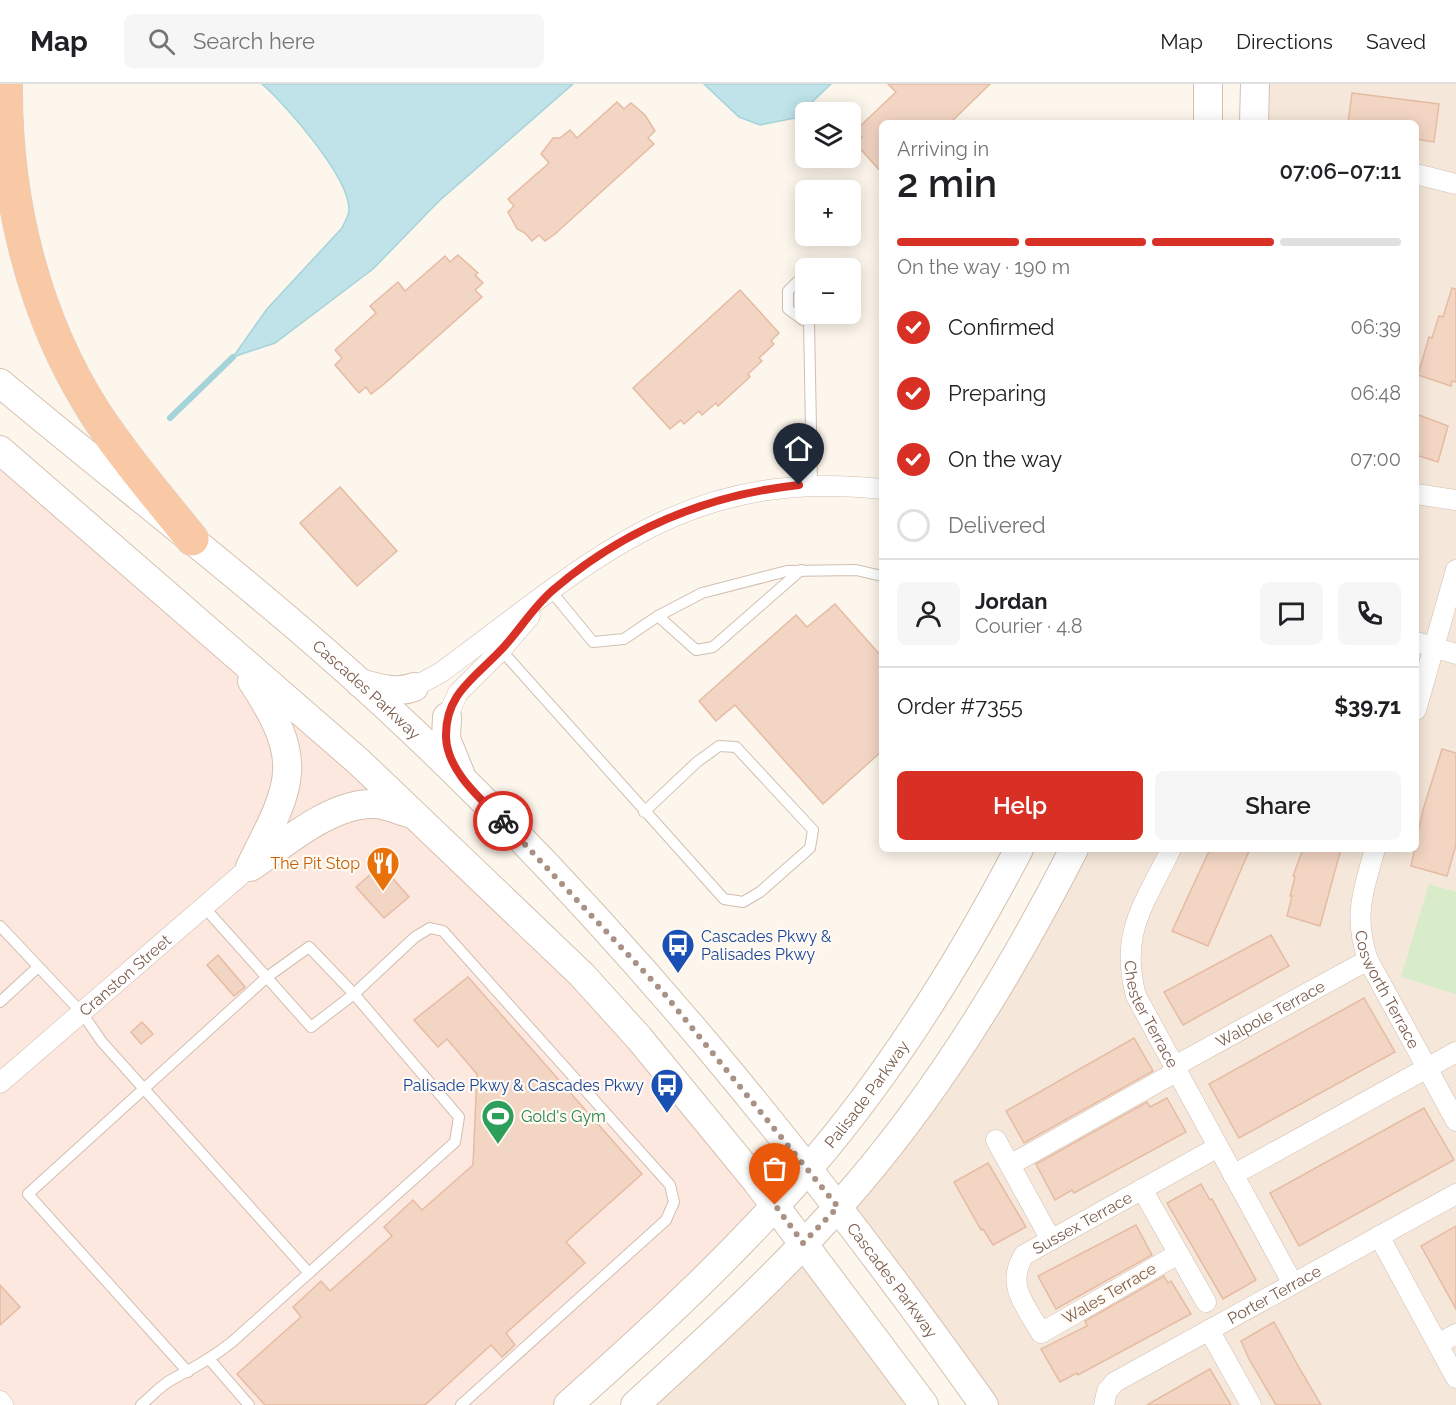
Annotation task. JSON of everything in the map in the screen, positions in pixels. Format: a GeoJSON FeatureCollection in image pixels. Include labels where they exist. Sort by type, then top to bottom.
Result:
{"type":"FeatureCollection","features":[{"type":"Feature","properties":{"kind":"highway"},"geometry":{"type":"LineString","coordinates":[[6,84],[8,153],[17,214],[32,273],[48,321],[95,412],[123,454],[192,539]]}},
{"type":"Feature","properties":{"kind":"main road"},"geometry":{"type":"LineString","coordinates":[[1208,84],[1208,120]]}},
{"type":"Feature","properties":{"kind":"main road"},"geometry":{"type":"LineString","coordinates":[[1254,120],[1255,84]]}},
{"type":"Feature","properties":{"kind":"main road","name":"Cascades Parkway"},"geometry":{"type":"LineString","coordinates":[[0,382],[192,539],[360,683],[533,851],[662,991],[808,1169],[984,1405]]}},
{"type":"Feature","properties":{"kind":"main road"},"geometry":{"type":"LineString","coordinates":[[0,450],[231,649],[415,815],[582,975],[639,1038],[775,1205],[924,1405]]}},
{"type":"Feature","properties":{"kind":"main road"},"geometry":{"type":"LineString","coordinates":[[231,649],[271,710],[283,734],[289,761],[286,787],[276,817],[250,867]]}},
{"type":"Feature","properties":{"kind":"main road"},"geometry":{"type":"LineString","coordinates":[[360,683],[386,690],[405,690],[414,687]]}},
{"type":"Feature","properties":{"kind":"main road"},"geometry":{"type":"LineString","coordinates":[[447,717],[446,739],[450,754],[467,785]]}},
{"type":"Feature","properties":{"kind":"main road"},"geometry":{"type":"LineString","coordinates":[[250,867],[308,827],[356,804],[376,804],[415,815]]}},
{"type":"Feature","properties":{"kind":"main road","name":"Palisade Parkway"},"geometry":{"type":"LineString","coordinates":[[568,1405],[650,1331],[808,1169],[902,1044],[950,971],[1017,852]]}},
{"type":"Feature","properties":{"kind":"main road"},"geometry":{"type":"LineString","coordinates":[[635,1405],[732,1316],[838,1207],[904,1126],[958,1049],[1044,908],[1072,852]]}},
{"type":"Feature","properties":{"kind":"street"},"geometry":{"type":"LineString","coordinates":[[1419,175],[1456,184]]}},
{"type":"Feature","properties":{"kind":"street"},"geometry":{"type":"LineString","coordinates":[[414,687],[440,673],[605,552],[645,528],[686,510],[756,490],[812,484],[879,489]]}},
{"type":"Feature","properties":{"kind":"street"},"geometry":{"type":"LineString","coordinates":[[1419,494],[1456,500]]}},
{"type":"Feature","properties":{"kind":"street"},"geometry":{"type":"LineString","coordinates":[[1419,688],[1425,645],[1456,570]]}},
{"type":"Feature","properties":{"kind":"street"},"geometry":{"type":"LineString","coordinates":[[447,717],[458,693],[501,650],[551,591]]}},
{"type":"Feature","properties":{"kind":"street"},"geometry":{"type":"LineString","coordinates":[[1425,645],[1456,654]]}},
{"type":"Feature","properties":{"kind":"street","name":"Chester Terrace"},"geometry":{"type":"LineString","coordinates":[[1170,852],[1133,926],[1129,948],[1129,971],[1136,996],[1293,1284]]}},
{"type":"Feature","properties":{"kind":"street","name":"Cosworth Terrace"},"geometry":{"type":"LineString","coordinates":[[1374,852],[1361,896],[1359,918],[1361,940],[1368,960],[1456,1121]]}},
{"type":"Feature","properties":{"kind":"street","name":"Cranston Street"},"geometry":{"type":"LineString","coordinates":[[0,1083],[250,867]]}},
{"type":"Feature","properties":{"kind":"street","name":"Walpole Terrace"},"geometry":{"type":"LineString","coordinates":[[1010,1165],[1368,960]]}},
{"type":"Feature","properties":{"kind":"street"},"geometry":{"type":"LineString","coordinates":[[1233,1175],[1401,1083],[1426,1066],[1456,1052]]}},
{"type":"Feature","properties":{"kind":"street"},"geometry":{"type":"LineString","coordinates":[[996,1140],[1051,1239]]}},
{"type":"Feature","properties":{"kind":"street","name":"Sussex Terrace"},"geometry":{"type":"LineString","coordinates":[[1041,1333],[1014,1282],[1016,1268],[1023,1255],[1218,1148]]}},
{"type":"Feature","properties":{"kind":"street"},"geometry":{"type":"LineString","coordinates":[[1142,1189],[1206,1302]]}},
{"type":"Feature","properties":{"kind":"street","name":"Porter Terrace"},"geometry":{"type":"LineString","coordinates":[[1104,1405],[1107,1391],[1115,1382],[1456,1194]]}},
{"type":"Feature","properties":{"kind":"street"},"geometry":{"type":"LineString","coordinates":[[1378,1236],[1456,1378]]}},
{"type":"Feature","properties":{"kind":"street","name":"Wales Terrace"},"geometry":{"type":"LineString","coordinates":[[1041,1333],[1178,1254]]}},
{"type":"Feature","properties":{"kind":"street"},"geometry":{"type":"LineString","coordinates":[[1209,1329],[1251,1405]]}},
{"type":"Feature","properties":{"kind":"street"},"geometry":{"type":"LineString","coordinates":[[1438,1344],[1456,1334]]}},
{"type":"Feature","properties":{"kind":"street"},"geometry":{"type":"LineString","coordinates":[[0,1401],[3,1405]]}},
{"type":"Feature","properties":{"kind":"lane"},"geometry":{"type":"LineString","coordinates":[[795,284],[791,286],[786,304],[792,315],[795,316]]}},
{"type":"Feature","properties":{"kind":"lane"},"geometry":{"type":"LineString","coordinates":[[809,324],[812,484]]}},
{"type":"Feature","properties":{"kind":"lane"},"geometry":{"type":"LineString","coordinates":[[658,616],[696,650],[706,649],[718,643],[801,570]]}},
{"type":"Feature","properties":{"kind":"lane"},"geometry":{"type":"LineString","coordinates":[[551,591],[593,642],[624,639],[658,616],[702,593],[787,571],[856,570],[879,575]]}},
{"type":"Feature","properties":{"kind":"lane"},"geometry":{"type":"LineString","coordinates":[[501,650],[644,812],[724,899],[743,902],[751,897],[810,848],[813,830],[736,747],[719,746],[697,762],[644,812]]}},
{"type":"Feature","properties":{"kind":"lane"},"geometry":{"type":"LineString","coordinates":[[204,907],[311,1028],[354,994],[416,937],[430,928],[442,931],[670,1185],[674,1202],[666,1220],[461,1405]]}},
{"type":"Feature","properties":{"kind":"lane"},"geometry":{"type":"LineString","coordinates":[[0,926],[82,1013],[102,1042],[145,1087],[309,1274]]}},
{"type":"Feature","properties":{"kind":"lane"},"geometry":{"type":"LineString","coordinates":[[141,1405],[169,1381],[188,1372],[210,1360],[455,1142],[459,1117],[354,994],[309,947],[267,977],[27,1194],[188,1372]]}},
{"type":"Feature","properties":{"kind":"lane"},"geometry":{"type":"LineString","coordinates":[[0,1002],[38,967]]}},
{"type":"Feature","properties":{"kind":"lane"},"geometry":{"type":"LineString","coordinates":[[210,1360],[249,1405]]}},
{"type":"Feature","properties":{"kind":"shaded area"},"geometry":{"type":"Polygon","coordinates":[[[1255,84],[1456,84],[1456,1405],[984,1405],[838,1207],[1072,852],[1419,852],[1419,120],[1254,120],[1255,84]]]}},
{"type":"Feature","properties":{"kind":"shaded area"},"geometry":{"type":"Polygon","coordinates":[[[0,450],[582,975],[775,1205],[568,1405],[0,1405],[0,450]]]}},
{"type":"Feature","properties":{"kind":"shaded area"},"geometry":{"type":"Polygon","coordinates":[[[803,1243],[924,1405],[635,1405],[803,1243]]]}},
{"type":"Feature","properties":{"kind":"green space"},"geometry":{"type":"Polygon","coordinates":[[[1429,884],[1456,892],[1456,994],[1401,977],[1429,884]]]}},
{"type":"Feature","properties":{"kind":"water"},"geometry":{"type":"Polygon","coordinates":[[[262,84],[573,84],[439,201],[373,269],[275,343],[233,357],[267,309],[342,228],[349,212],[347,196],[328,162],[286,108],[262,84]]]}},
{"type":"Feature","properties":{"kind":"water"},"geometry":{"type":"Polygon","coordinates":[[[704,84],[831,84],[812,102],[795,102],[795,118],[760,125],[739,117],[704,84]]]}},
{"type":"Feature","properties":{"kind":"building"},"geometry":{"type":"Polygon","coordinates":[[[888,84],[990,84],[953,120],[879,120],[879,170],[861,150],[861,125],[896,92],[888,84]]]}},
{"type":"Feature","properties":{"kind":"building"},"geometry":{"type":"Polygon","coordinates":[[[1352,93],[1439,104],[1434,142],[1419,140],[1419,120],[1348,120],[1352,93]]]}},
{"type":"Feature","properties":{"kind":"building"},"geometry":{"type":"Polygon","coordinates":[[[617,102],[624,109],[631,103],[645,115],[655,131],[648,138],[654,144],[555,234],[545,241],[539,235],[532,241],[525,233],[517,229],[508,212],[514,206],[508,199],[549,163],[541,154],[553,138],[560,138],[570,130],[577,138],[617,102]]]}},
{"type":"Feature","properties":{"kind":"building"},"geometry":{"type":"Polygon","coordinates":[[[458,255],[478,273],[475,275],[483,283],[475,290],[482,297],[383,385],[371,394],[366,387],[359,393],[335,365],[342,358],[335,350],[376,313],[370,306],[398,282],[405,291],[445,256],[450,262],[458,255]]]}},
{"type":"Feature","properties":{"kind":"building"},"geometry":{"type":"Polygon","coordinates":[[[1452,288],[1456,289],[1456,382],[1452,381],[1451,386],[1419,375],[1429,337],[1432,338],[1439,316],[1443,317],[1452,288]]]}},
{"type":"Feature","properties":{"kind":"building"},"geometry":{"type":"Polygon","coordinates":[[[740,290],[779,333],[771,341],[774,344],[759,358],[762,361],[748,374],[750,377],[718,406],[716,403],[702,415],[699,411],[684,424],[681,420],[670,429],[633,388],[740,290]]]}},
{"type":"Feature","properties":{"kind":"building"},"geometry":{"type":"Polygon","coordinates":[[[1419,415],[1448,426],[1438,462],[1419,456],[1419,415]]]}},
{"type":"Feature","properties":{"kind":"building"},"geometry":{"type":"Polygon","coordinates":[[[340,487],[397,551],[357,586],[300,523],[340,487]]]}},
{"type":"Feature","properties":{"kind":"building"},"geometry":{"type":"Polygon","coordinates":[[[835,604],[879,654],[879,754],[823,804],[735,705],[716,721],[699,701],[796,615],[807,627],[835,604]]]}},
{"type":"Feature","properties":{"kind":"building"},"geometry":{"type":"Polygon","coordinates":[[[1442,749],[1456,753],[1456,845],[1447,876],[1411,866],[1414,852],[1419,852],[1419,829],[1442,749]]]}},
{"type":"Feature","properties":{"kind":"building"},"geometry":{"type":"Polygon","coordinates":[[[1209,852],[1249,852],[1208,946],[1172,931],[1209,852]]]}},
{"type":"Feature","properties":{"kind":"building"},"geometry":{"type":"Polygon","coordinates":[[[1302,852],[1340,852],[1320,926],[1287,916],[1295,877],[1293,876],[1302,852]]]}},
{"type":"Feature","properties":{"kind":"building","name":"The Pit Stop"},"geometry":{"type":"Polygon","coordinates":[[[381,865],[409,897],[384,918],[356,887],[381,865]]]}},
{"type":"Feature","properties":{"kind":"building"},"geometry":{"type":"Polygon","coordinates":[[[1271,935],[1289,966],[1183,1025],[1164,992],[1271,935]]]}},
{"type":"Feature","properties":{"kind":"building"},"geometry":{"type":"Polygon","coordinates":[[[218,955],[245,987],[234,996],[207,965],[218,955]]]}},
{"type":"Feature","properties":{"kind":"building"},"geometry":{"type":"Polygon","coordinates":[[[468,977],[642,1174],[566,1242],[585,1263],[506,1333],[515,1345],[502,1357],[491,1345],[425,1405],[265,1405],[237,1374],[301,1317],[293,1307],[321,1281],[330,1291],[392,1236],[384,1227],[413,1200],[422,1210],[473,1165],[477,1074],[447,1039],[438,1047],[414,1020],[468,977]]]}},
{"type":"Feature","properties":{"kind":"building"},"geometry":{"type":"Polygon","coordinates":[[[1364,998],[1395,1052],[1239,1138],[1209,1084],[1364,998]]]}},
{"type":"Feature","properties":{"kind":"building"},"geometry":{"type":"Polygon","coordinates":[[[142,1022],[153,1034],[141,1044],[131,1032],[142,1022]]]}},
{"type":"Feature","properties":{"kind":"building"},"geometry":{"type":"Polygon","coordinates":[[[1134,1038],[1153,1071],[1024,1143],[1006,1111],[1134,1038]]]}},
{"type":"Feature","properties":{"kind":"building"},"geometry":{"type":"Polygon","coordinates":[[[1167,1098],[1186,1132],[1074,1193],[1072,1190],[1055,1200],[1036,1164],[1147,1102],[1150,1107],[1167,1098]]]}},
{"type":"Feature","properties":{"kind":"building"},"geometry":{"type":"Polygon","coordinates":[[[1424,1108],[1454,1160],[1299,1246],[1270,1193],[1424,1108]]]}},
{"type":"Feature","properties":{"kind":"building"},"geometry":{"type":"Polygon","coordinates":[[[988,1163],[1026,1227],[993,1245],[983,1229],[981,1230],[954,1182],[988,1163]]]}},
{"type":"Feature","properties":{"kind":"building"},"geometry":{"type":"Polygon","coordinates":[[[1201,1184],[1210,1200],[1212,1199],[1256,1280],[1223,1299],[1167,1203],[1201,1184]]]}},
{"type":"Feature","properties":{"kind":"building"},"geometry":{"type":"Polygon","coordinates":[[[1136,1225],[1152,1255],[1056,1309],[1038,1276],[1136,1225]]]}},
{"type":"Feature","properties":{"kind":"building"},"geometry":{"type":"Polygon","coordinates":[[[1456,1226],[1456,1309],[1421,1246],[1456,1226]]]}},
{"type":"Feature","properties":{"kind":"building"},"geometry":{"type":"Polygon","coordinates":[[[1164,1276],[1168,1283],[1171,1281],[1191,1314],[1078,1375],[1077,1373],[1060,1382],[1041,1349],[1087,1326],[1085,1321],[1164,1276]]]}},
{"type":"Feature","properties":{"kind":"building"},"geometry":{"type":"Polygon","coordinates":[[[0,1285],[20,1307],[0,1325],[0,1285]]]}},
{"type":"Feature","properties":{"kind":"building"},"geometry":{"type":"Polygon","coordinates":[[[1274,1322],[1321,1405],[1276,1405],[1249,1359],[1241,1341],[1274,1322]]]}},
{"type":"Feature","properties":{"kind":"building"},"geometry":{"type":"Polygon","coordinates":[[[1210,1369],[1231,1405],[1147,1405],[1194,1378],[1210,1369]]]}},
{"type":"Feature","properties":{"kind":"waterway"},"geometry":{"type":"LineString","coordinates":[[170,418],[233,357]]}},
{"type":"Feature","properties":{"kind":"way so far"},"geometry":{"type":"LineString","coordinates":[[503,821],[662,991],[838,1207],[803,1243],[775,1205]]}},
{"type":"Feature","properties":{"kind":"place","name":"The Pit Stop"},"geometry":{"type":"Point","coordinates":[383,892]}},
{"type":"Feature","properties":{"kind":"place","name":"Cascades Pkwy & Palisades Pkwy"},"geometry":{"type":"Point","coordinates":[678,974]}},
{"type":"Feature","properties":{"kind":"place","name":"Palisade Pkwy & Cascades Pkwy"},"geometry":{"type":"Point","coordinates":[667,1114]}},
{"type":"Feature","properties":{"kind":"place","name":"Gold's Gym"},"geometry":{"type":"Point","coordinates":[498,1145]}},
{"type":"Feature","properties":{"kind":"route"},"geometry":{"type":"LineString","coordinates":[[503,821],[467,785],[450,754],[446,739],[447,717],[458,693],[501,650],[551,591],[605,552],[645,528],[714,500],[756,490],[799,485]]}}]}
